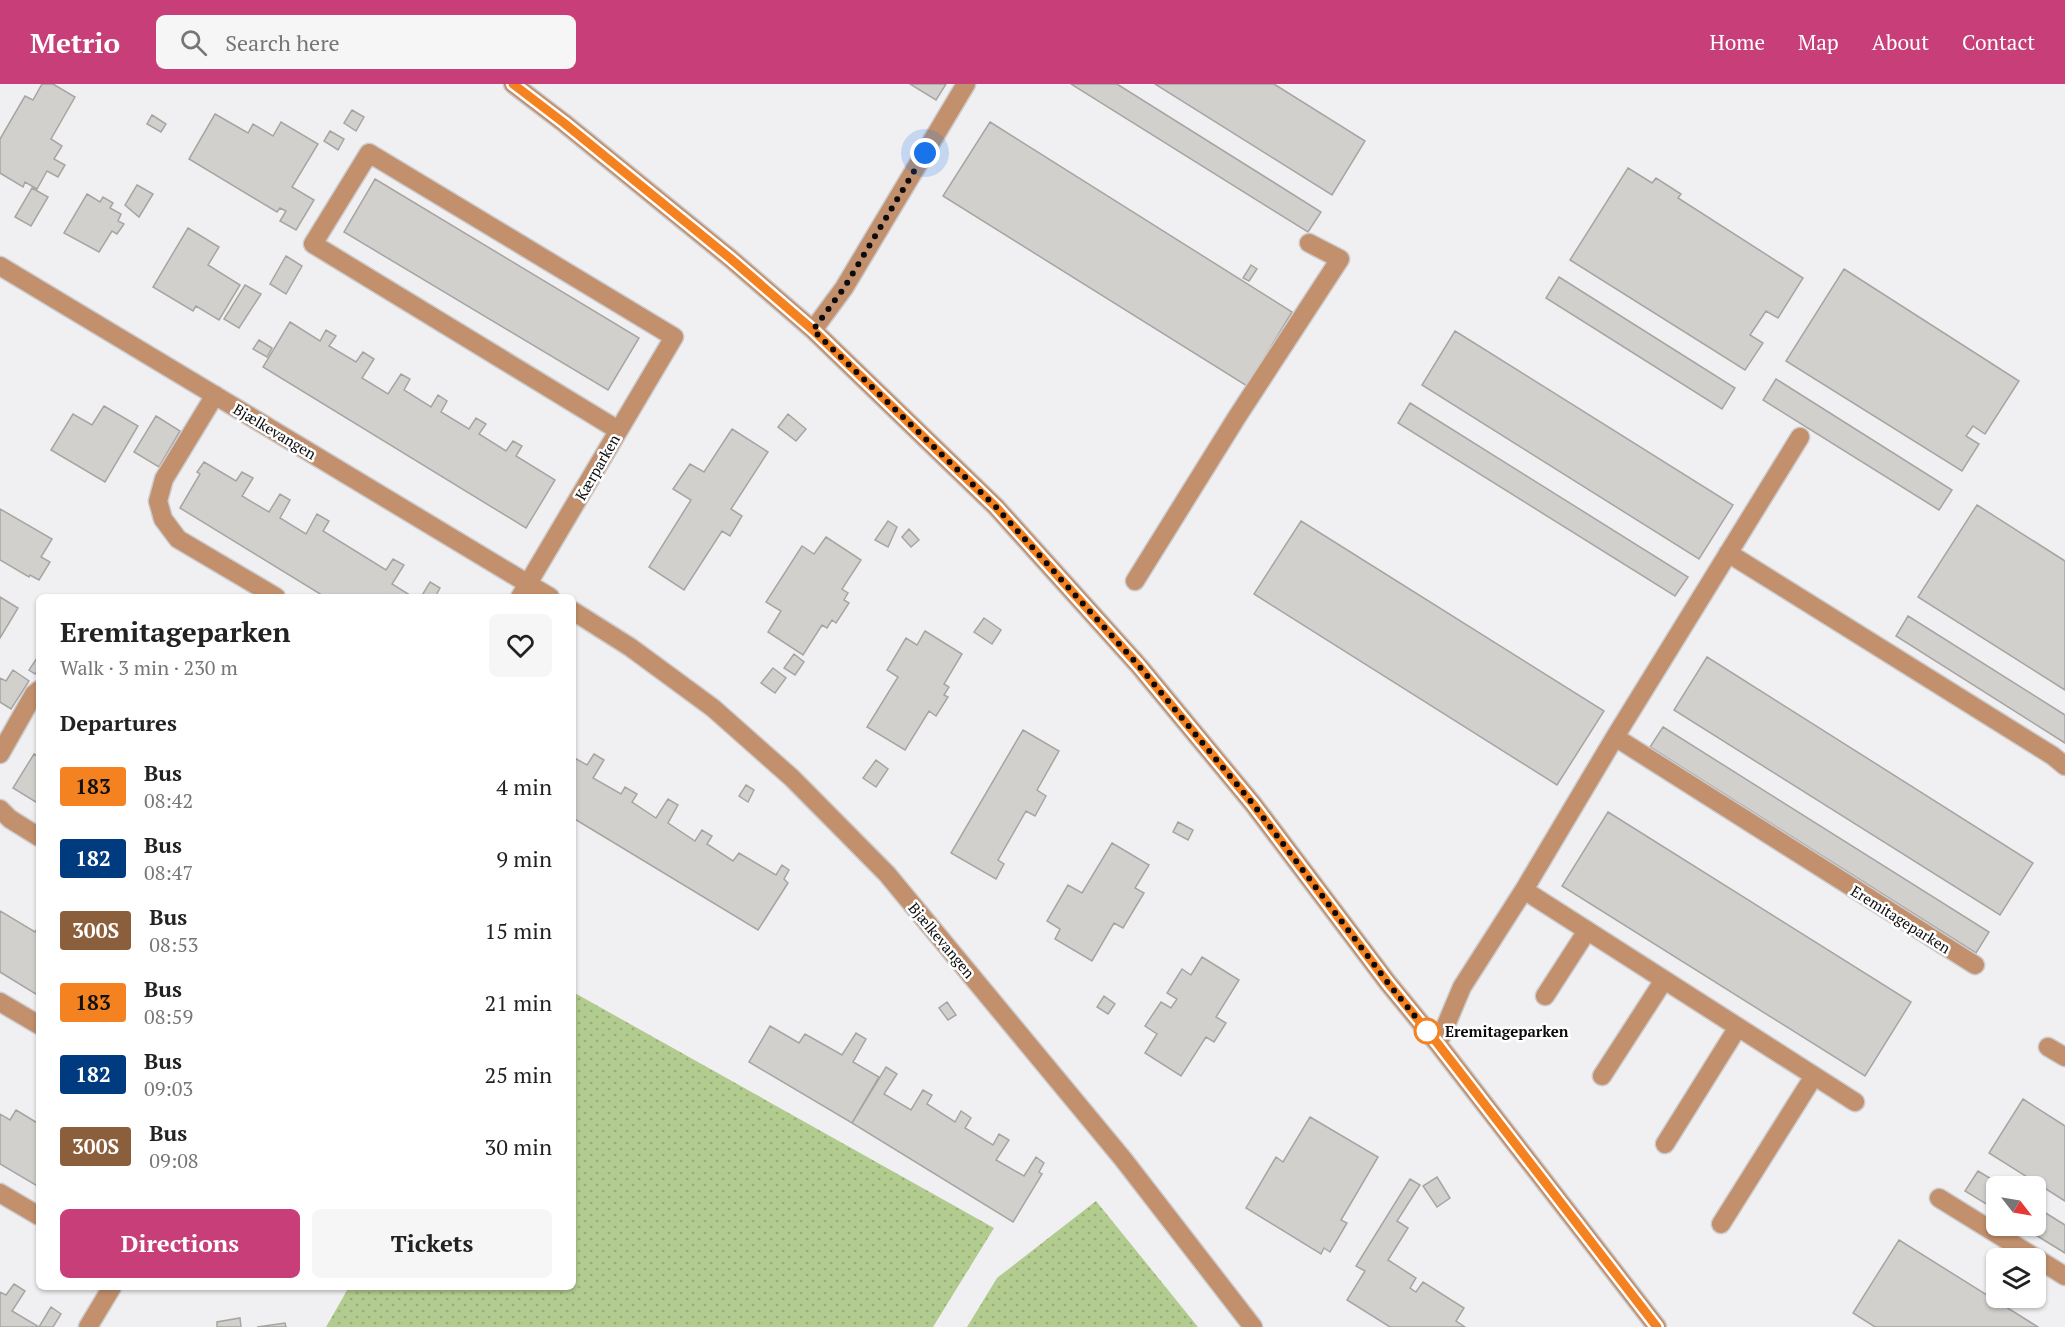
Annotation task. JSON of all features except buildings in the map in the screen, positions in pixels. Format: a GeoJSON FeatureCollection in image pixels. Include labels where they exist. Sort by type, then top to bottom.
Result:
{"type":"FeatureCollection","features":[{"type":"Feature","properties":{"kind":"street"},"geometry":{"type":"LineString","coordinates":[[513,84],[731,259],[813,330],[996,507],[1139,666],[1253,804],[1388,983],[1438,1044],[1657,1327]]}},
{"type":"Feature","properties":{"kind":"street"},"geometry":{"type":"LineString","coordinates":[[813,330],[844,288],[966,84]]}},
{"type":"Feature","properties":{"kind":"street","name":"Kærparken"},"geometry":{"type":"LineString","coordinates":[[524,590],[674,337],[369,153],[313,244],[618,430]]}},
{"type":"Feature","properties":{"kind":"street"},"geometry":{"type":"LineString","coordinates":[[1135,581],[1237,417],[1340,259],[1309,243]]}},
{"type":"Feature","properties":{"kind":"street","name":"Bjælkevangen"},"geometry":{"type":"LineString","coordinates":[[3,274],[214,395],[524,590],[539,594]]}},
{"type":"Feature","properties":{"kind":"street"},"geometry":{"type":"LineString","coordinates":[[214,395],[164,479],[158,501],[163,519],[178,539],[271,594]]}},
{"type":"Feature","properties":{"kind":"street"},"geometry":{"type":"LineString","coordinates":[[1438,1044],[1462,987],[1524,891],[1615,737],[1800,437]]}},
{"type":"Feature","properties":{"kind":"street"},"geometry":{"type":"LineString","coordinates":[[1728,553],[2053,756],[2065,766]]}},
{"type":"Feature","properties":{"kind":"street","name":"Bjælkevangen"},"geometry":{"type":"LineString","coordinates":[[576,613],[630,647],[712,708],[792,778],[887,874],[1123,1159],[1253,1327]]}},
{"type":"Feature","properties":{"kind":"street"},"geometry":{"type":"LineString","coordinates":[[0,754],[36,692]]}},
{"type":"Feature","properties":{"kind":"street","name":"Eremitageparken"},"geometry":{"type":"LineString","coordinates":[[1615,737],[1975,965]]}},
{"type":"Feature","properties":{"kind":"street"},"geometry":{"type":"LineString","coordinates":[[0,809],[10,819],[36,835]]}},
{"type":"Feature","properties":{"kind":"street"},"geometry":{"type":"LineString","coordinates":[[1524,891],[1855,1102]]}},
{"type":"Feature","properties":{"kind":"street"},"geometry":{"type":"LineString","coordinates":[[1545,996],[1587,931]]}},
{"type":"Feature","properties":{"kind":"street"},"geometry":{"type":"LineString","coordinates":[[1602,1076],[1664,980]]}},
{"type":"Feature","properties":{"kind":"street"},"geometry":{"type":"LineString","coordinates":[[0,1002],[36,1023]]}},
{"type":"Feature","properties":{"kind":"street"},"geometry":{"type":"LineString","coordinates":[[1665,1144],[1738,1027]]}},
{"type":"Feature","properties":{"kind":"street"},"geometry":{"type":"LineString","coordinates":[[2048,1047],[2065,1057]]}},
{"type":"Feature","properties":{"kind":"street"},"geometry":{"type":"LineString","coordinates":[[1721,1224],[1814,1076]]}},
{"type":"Feature","properties":{"kind":"street"},"geometry":{"type":"LineString","coordinates":[[0,1193],[36,1214]]}},
{"type":"Feature","properties":{"kind":"street"},"geometry":{"type":"LineString","coordinates":[[1939,1198],[2065,1276]]}},
{"type":"Feature","properties":{"kind":"street"},"geometry":{"type":"LineString","coordinates":[[88,1327],[110,1290]]}},
{"type":"Feature","properties":{"kind":"green space"},"geometry":{"type":"Polygon","coordinates":[[[576,994],[994,1228],[933,1327],[326,1327],[347,1290],[576,1290],[576,994]]]}},
{"type":"Feature","properties":{"kind":"green space"},"geometry":{"type":"Polygon","coordinates":[[[1096,1201],[1198,1327],[967,1327],[997,1278],[1096,1201]]]}},
{"type":"Feature","properties":{"kind":"bus line","name":"183"},"geometry":{"type":"LineString","coordinates":[[513,84],[731,259],[813,330],[996,507],[1139,666],[1253,804],[1388,983],[1438,1044],[1657,1327]]}},
{"type":"Feature","properties":{"kind":"place","name":"Eremitageparken"},"geometry":{"type":"Point","coordinates":[1427,1031]}},
{"type":"Feature","properties":{"kind":"route"},"geometry":{"type":"LineString","coordinates":[[925,153],[844,288],[813,330],[996,507],[1139,666],[1253,804],[1427,1031]]}}]}
